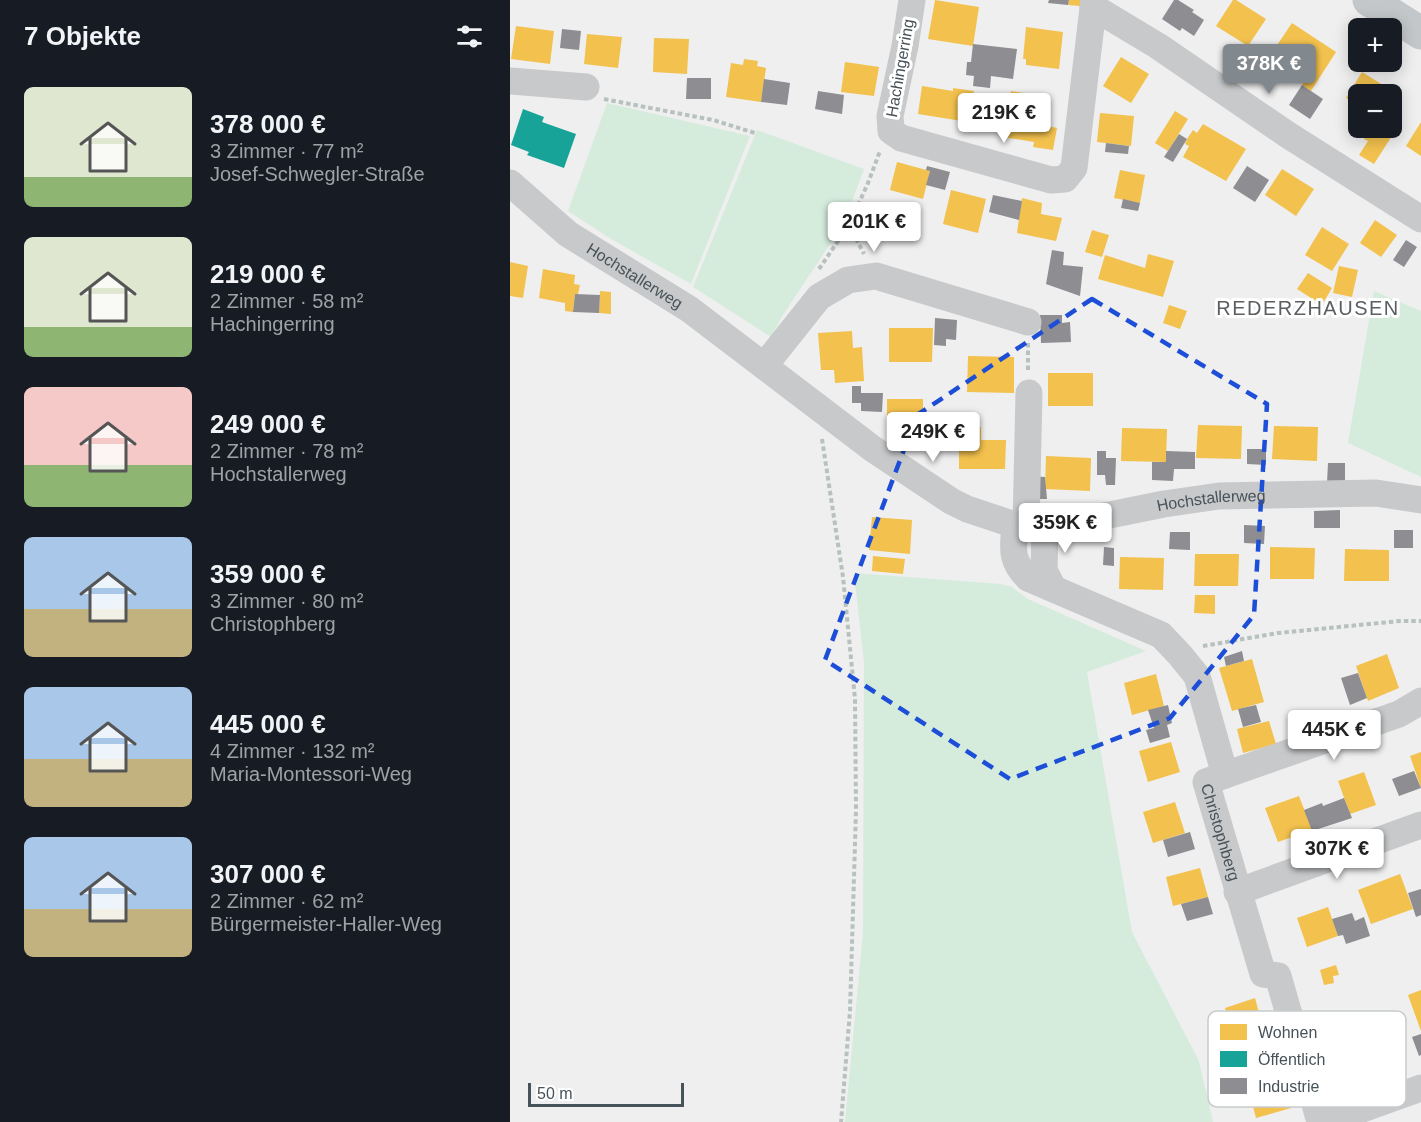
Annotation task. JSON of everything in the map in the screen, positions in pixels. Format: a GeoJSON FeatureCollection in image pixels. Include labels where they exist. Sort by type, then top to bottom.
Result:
{"type":"FeatureCollection","features":[{"type":"Feature","properties":{"kind":"main road"},"geometry":{"type":"LineString","coordinates":[[1369,0],[1420,29]]}},
{"type":"Feature","properties":{"kind":"street","name":"Hachingerring"},"geometry":{"type":"LineString","coordinates":[[912,0],[890,116],[891,131],[901,138],[1051,180],[1065,179],[1074,168],[1094,4]]}},
{"type":"Feature","properties":{"kind":"street"},"geometry":{"type":"LineString","coordinates":[[1094,4],[1288,135],[1421,219]]}},
{"type":"Feature","properties":{"kind":"street"},"geometry":{"type":"LineString","coordinates":[[510,81],[586,87]]}},
{"type":"Feature","properties":{"kind":"street","name":"Hochstallerweg"},"geometry":{"type":"LineString","coordinates":[[510,183],[568,234],[688,309],[873,450],[967,509],[1028,527],[1218,496],[1376,493],[1421,500]]}},
{"type":"Feature","properties":{"kind":"street"},"geometry":{"type":"LineString","coordinates":[[764,366],[819,297],[848,280],[876,276],[1028,322]]}},
{"type":"Feature","properties":{"kind":"street","name":"Christophberg"},"geometry":{"type":"LineString","coordinates":[[1029,393],[1028,527],[1044,570],[1052,586],[1161,635],[1197,676],[1225,775],[1206,782],[1263,974],[1278,976],[1288,1011]]}},
{"type":"Feature","properties":{"kind":"street"},"geometry":{"type":"LineString","coordinates":[[1225,775],[1400,714],[1421,701]]}},
{"type":"Feature","properties":{"kind":"street"},"geometry":{"type":"LineString","coordinates":[[1237,892],[1421,825]]}},
{"type":"Feature","properties":{"kind":"street"},"geometry":{"type":"LineString","coordinates":[[1406,1093],[1421,1088]]}},
{"type":"Feature","properties":{"kind":"street","name":"Christophberg"},"geometry":{"type":"LineString","coordinates":[[1316,1107],[1320,1122]]}},
{"type":"Feature","properties":{"kind":"street"},"geometry":{"type":"LineString","coordinates":[[1326,1122],[1368,1107]]}},
{"type":"Feature","properties":{"kind":"path"},"geometry":{"type":"LineString","coordinates":[[586,87],[598,98],[713,120],[755,133]]}},
{"type":"Feature","properties":{"kind":"path"},"geometry":{"type":"LineString","coordinates":[[817,271],[849,225],[884,141],[891,131]]}},
{"type":"Feature","properties":{"kind":"path"},"geometry":{"type":"LineString","coordinates":[[849,225],[876,276]]}},
{"type":"Feature","properties":{"kind":"path"},"geometry":{"type":"LineString","coordinates":[[1028,322],[1029,393]]}},
{"type":"Feature","properties":{"kind":"path"},"geometry":{"type":"LineString","coordinates":[[824,411],[822,443],[843,577],[855,699],[856,810],[850,999],[841,1122]]}},
{"type":"Feature","properties":{"kind":"path"},"geometry":{"type":"LineString","coordinates":[[1180,656],[1204,645],[1278,633],[1421,621]]}},
{"type":"Feature","properties":{"kind":"highlighted area"},"geometry":{"type":"Polygon","coordinates":[[[1092,299],[1267,404],[1254,615],[1170,718],[1010,779],[825,660],[917,415],[1092,299]]]}},
{"type":"Feature","properties":{"kind":"green space"},"geometry":{"type":"Polygon","coordinates":[[[607,103],[750,136],[691,284],[611,239],[568,211],[607,103]]]}},
{"type":"Feature","properties":{"kind":"green space"},"geometry":{"type":"Polygon","coordinates":[[[757,130],[864,169],[844,223],[771,337],[693,287],[757,130]]]}},
{"type":"Feature","properties":{"kind":"green space"},"geometry":{"type":"Polygon","coordinates":[[[1374,291],[1421,311],[1421,477],[1348,443],[1374,291]]]}},
{"type":"Feature","properties":{"kind":"green space"},"geometry":{"type":"Polygon","coordinates":[[[854,573],[1001,584],[1012,587],[1028,599],[1146,651],[1087,672],[1132,932],[1199,1061],[1213,1122],[845,1122],[863,932],[864,662],[854,573]]]}},
{"type":"Feature","properties":{"kind":"building: Wohnen"},"geometry":{"type":"Polygon","coordinates":[[[935,0],[979,7],[973,46],[928,39],[935,0]]]}},
{"type":"Feature","properties":{"kind":"building: Wohnen"},"geometry":{"type":"Polygon","coordinates":[[[1069,0],[1081,0],[1080,6],[1068,5],[1069,0]]]}},
{"type":"Feature","properties":{"kind":"building: Wohnen"},"geometry":{"type":"Polygon","coordinates":[[[1233,0],[1266,19],[1248,46],[1216,26],[1233,0]]]}},
{"type":"Feature","properties":{"kind":"building: Wohnen"},"geometry":{"type":"Polygon","coordinates":[[[1292,23],[1336,52],[1311,91],[1302,85],[1307,78],[1302,75],[1305,71],[1273,51],[1292,23]]]}},
{"type":"Feature","properties":{"kind":"building: Wohnen"},"geometry":{"type":"Polygon","coordinates":[[[516,26],[554,31],[550,64],[511,59],[516,26]]]}},
{"type":"Feature","properties":{"kind":"building: Wohnen"},"geometry":{"type":"Polygon","coordinates":[[[1026,27],[1063,32],[1059,69],[1026,65],[1026,59],[1023,59],[1026,27]]]}},
{"type":"Feature","properties":{"kind":"building: Wohnen"},"geometry":{"type":"Polygon","coordinates":[[[587,34],[622,37],[618,68],[584,64],[587,34]]]}},
{"type":"Feature","properties":{"kind":"building: Wohnen"},"geometry":{"type":"Polygon","coordinates":[[[654,38],[689,39],[687,74],[653,72],[654,38]]]}},
{"type":"Feature","properties":{"kind":"building: Wohnen"},"geometry":{"type":"Polygon","coordinates":[[[1121,57],[1149,74],[1131,103],[1103,86],[1121,57]]]}},
{"type":"Feature","properties":{"kind":"building: Wohnen"},"geometry":{"type":"Polygon","coordinates":[[[744,59],[758,61],[757,66],[766,68],[761,102],[726,97],[731,63],[743,65],[744,59]]]}},
{"type":"Feature","properties":{"kind":"building: Wohnen"},"geometry":{"type":"Polygon","coordinates":[[[845,62],[879,67],[874,96],[841,92],[845,62]]]}},
{"type":"Feature","properties":{"kind":"building: Wohnen"},"geometry":{"type":"Polygon","coordinates":[[[1362,72],[1381,84],[1355,84],[1362,72]]]}},
{"type":"Feature","properties":{"kind":"building: Wohnen"},"geometry":{"type":"Polygon","coordinates":[[[922,86],[953,91],[953,88],[974,91],[968,122],[918,114],[922,86]]]}},
{"type":"Feature","properties":{"kind":"building: Wohnen"},"geometry":{"type":"Polygon","coordinates":[[[1011,91],[1029,94],[1025,114],[1039,116],[1038,124],[1057,128],[1053,150],[1033,147],[1034,142],[1003,137],[1011,91]]]}},
{"type":"Feature","properties":{"kind":"building: Wohnen"},"geometry":{"type":"Polygon","coordinates":[[[1175,111],[1188,119],[1168,151],[1155,143],[1175,111]]]}},
{"type":"Feature","properties":{"kind":"building: Wohnen"},"geometry":{"type":"Polygon","coordinates":[[[1100,113],[1134,116],[1131,146],[1097,142],[1100,113]]]}},
{"type":"Feature","properties":{"kind":"building: Wohnen"},"geometry":{"type":"Polygon","coordinates":[[[1421,122],[1421,156],[1406,146],[1421,122]]]}},
{"type":"Feature","properties":{"kind":"building: Wohnen"},"geometry":{"type":"Polygon","coordinates":[[[1203,124],[1246,149],[1226,181],[1183,157],[1189,146],[1185,144],[1187,139],[1193,130],[1197,133],[1203,124]]]}},
{"type":"Feature","properties":{"kind":"building: Wohnen"},"geometry":{"type":"Polygon","coordinates":[[[1391,138],[1374,164],[1359,155],[1368,141],[1364,139],[1391,138]]]}},
{"type":"Feature","properties":{"kind":"building: Wohnen"},"geometry":{"type":"Polygon","coordinates":[[[897,162],[930,171],[923,199],[890,190],[897,162]]]}},
{"type":"Feature","properties":{"kind":"building: Wohnen"},"geometry":{"type":"Polygon","coordinates":[[[1282,169],[1314,189],[1296,216],[1265,195],[1282,169]]]}},
{"type":"Feature","properties":{"kind":"building: Wohnen"},"geometry":{"type":"Polygon","coordinates":[[[1120,170],[1145,175],[1140,203],[1114,198],[1120,170]]]}},
{"type":"Feature","properties":{"kind":"building: Wohnen"},"geometry":{"type":"Polygon","coordinates":[[[951,190],[986,199],[978,233],[943,224],[951,190]]]}},
{"type":"Feature","properties":{"kind":"building: Wohnen"},"geometry":{"type":"Polygon","coordinates":[[[1022,198],[1042,203],[1041,214],[1062,218],[1056,241],[1017,233],[1022,198]]]}},
{"type":"Feature","properties":{"kind":"building: Wohnen"},"geometry":{"type":"Polygon","coordinates":[[[1375,220],[1397,235],[1381,257],[1360,243],[1375,220]]]}},
{"type":"Feature","properties":{"kind":"building: Wohnen"},"geometry":{"type":"Polygon","coordinates":[[[1322,227],[1349,244],[1332,271],[1305,255],[1322,227]]]}},
{"type":"Feature","properties":{"kind":"building: Wohnen"},"geometry":{"type":"Polygon","coordinates":[[[1092,230],[1109,235],[1102,257],[1085,252],[1092,230]]]}},
{"type":"Feature","properties":{"kind":"building: Wohnen"},"geometry":{"type":"Polygon","coordinates":[[[1148,254],[1174,261],[1163,297],[1098,279],[1105,255],[1145,268],[1148,254]]]}},
{"type":"Feature","properties":{"kind":"building: Wohnen"},"geometry":{"type":"Polygon","coordinates":[[[510,262],[528,266],[523,298],[510,296],[510,262]]]}},
{"type":"Feature","properties":{"kind":"building: Wohnen"},"geometry":{"type":"Polygon","coordinates":[[[1339,266],[1358,270],[1352,297],[1333,293],[1339,266]]]}},
{"type":"Feature","properties":{"kind":"building: Wohnen"},"geometry":{"type":"Polygon","coordinates":[[[543,269],[575,275],[574,284],[580,285],[578,294],[575,294],[573,312],[565,311],[565,303],[539,298],[543,269]]]}},
{"type":"Feature","properties":{"kind":"building: Wohnen"},"geometry":{"type":"Polygon","coordinates":[[[1308,273],[1332,288],[1322,305],[1297,289],[1308,273]]]}},
{"type":"Feature","properties":{"kind":"building: Wohnen"},"geometry":{"type":"Polygon","coordinates":[[[600,291],[611,292],[611,314],[599,313],[600,291]]]}},
{"type":"Feature","properties":{"kind":"building: Wohnen"},"geometry":{"type":"Polygon","coordinates":[[[1169,305],[1187,311],[1180,329],[1163,323],[1169,305]]]}},
{"type":"Feature","properties":{"kind":"building: Wohnen"},"geometry":{"type":"Polygon","coordinates":[[[889,328],[933,328],[932,362],[889,362],[889,328]]]}},
{"type":"Feature","properties":{"kind":"building: Wohnen"},"geometry":{"type":"Polygon","coordinates":[[[852,331],[853,348],[862,347],[864,381],[835,383],[834,370],[821,370],[818,333],[852,331]]]}},
{"type":"Feature","properties":{"kind":"building: Wohnen"},"geometry":{"type":"Polygon","coordinates":[[[968,356],[1014,357],[1014,393],[967,392],[968,356]]]}},
{"type":"Feature","properties":{"kind":"building: Wohnen"},"geometry":{"type":"Polygon","coordinates":[[[1048,373],[1093,373],[1093,406],[1048,406],[1048,373]]]}},
{"type":"Feature","properties":{"kind":"building: Wohnen"},"geometry":{"type":"Polygon","coordinates":[[[887,399],[923,399],[923,429],[887,429],[887,399]]]}},
{"type":"Feature","properties":{"kind":"building: Wohnen"},"geometry":{"type":"Polygon","coordinates":[[[1198,425],[1242,426],[1241,459],[1196,458],[1198,425]]]}},
{"type":"Feature","properties":{"kind":"building: Wohnen"},"geometry":{"type":"Polygon","coordinates":[[[1274,426],[1318,427],[1317,461],[1272,459],[1274,426]]]}},
{"type":"Feature","properties":{"kind":"building: Wohnen"},"geometry":{"type":"Polygon","coordinates":[[[959,427],[981,427],[981,440],[1006,440],[1005,469],[959,469],[959,427]]]}},
{"type":"Feature","properties":{"kind":"building: Wohnen"},"geometry":{"type":"Polygon","coordinates":[[[1122,428],[1167,429],[1166,462],[1121,461],[1122,428]]]}},
{"type":"Feature","properties":{"kind":"building: Wohnen"},"geometry":{"type":"Polygon","coordinates":[[[1046,456],[1091,458],[1090,491],[1045,489],[1046,456]]]}},
{"type":"Feature","properties":{"kind":"building: Wohnen"},"geometry":{"type":"Polygon","coordinates":[[[872,517],[912,520],[910,554],[869,550],[872,517]]]}},
{"type":"Feature","properties":{"kind":"building: Wohnen"},"geometry":{"type":"Polygon","coordinates":[[[1270,547],[1315,548],[1314,579],[1270,579],[1270,547]]]}},
{"type":"Feature","properties":{"kind":"building: Wohnen"},"geometry":{"type":"Polygon","coordinates":[[[1345,549],[1389,550],[1389,581],[1344,581],[1345,549]]]}},
{"type":"Feature","properties":{"kind":"building: Wohnen"},"geometry":{"type":"Polygon","coordinates":[[[1195,554],[1239,554],[1238,586],[1194,586],[1195,554]]]}},
{"type":"Feature","properties":{"kind":"building: Wohnen"},"geometry":{"type":"Polygon","coordinates":[[[873,556],[905,559],[903,574],[872,571],[873,556]]]}},
{"type":"Feature","properties":{"kind":"building: Wohnen"},"geometry":{"type":"Polygon","coordinates":[[[1120,557],[1164,558],[1163,590],[1119,589],[1120,557]]]}},
{"type":"Feature","properties":{"kind":"building: Wohnen"},"geometry":{"type":"Polygon","coordinates":[[[1195,595],[1215,595],[1215,614],[1194,613],[1195,595]]]}},
{"type":"Feature","properties":{"kind":"building: Wohnen"},"geometry":{"type":"Polygon","coordinates":[[[1387,654],[1399,688],[1368,701],[1356,666],[1387,654]]]}},
{"type":"Feature","properties":{"kind":"building: Wohnen"},"geometry":{"type":"Polygon","coordinates":[[[1252,659],[1264,702],[1232,711],[1219,668],[1252,659]]]}},
{"type":"Feature","properties":{"kind":"building: Wohnen"},"geometry":{"type":"Polygon","coordinates":[[[1156,674],[1164,706],[1132,715],[1124,683],[1156,674]]]}},
{"type":"Feature","properties":{"kind":"building: Wohnen"},"geometry":{"type":"Polygon","coordinates":[[[1269,721],[1276,744],[1243,753],[1237,729],[1269,721]]]}},
{"type":"Feature","properties":{"kind":"building: Wohnen"},"geometry":{"type":"Polygon","coordinates":[[[1171,742],[1180,772],[1148,782],[1139,751],[1171,742]]]}},
{"type":"Feature","properties":{"kind":"building: Wohnen"},"geometry":{"type":"Polygon","coordinates":[[[1421,752],[1421,788],[1410,756],[1421,752]]]}},
{"type":"Feature","properties":{"kind":"building: Wohnen"},"geometry":{"type":"Polygon","coordinates":[[[1364,772],[1376,805],[1350,814],[1338,781],[1364,772]]]}},
{"type":"Feature","properties":{"kind":"building: Wohnen"},"geometry":{"type":"Polygon","coordinates":[[[1299,796],[1312,830],[1278,842],[1265,808],[1299,796]]]}},
{"type":"Feature","properties":{"kind":"building: Wohnen"},"geometry":{"type":"Polygon","coordinates":[[[1175,802],[1185,833],[1153,843],[1143,812],[1175,802]]]}},
{"type":"Feature","properties":{"kind":"building: Wohnen"},"geometry":{"type":"Polygon","coordinates":[[[1200,868],[1208,897],[1173,906],[1166,877],[1200,868]]]}},
{"type":"Feature","properties":{"kind":"building: Wohnen"},"geometry":{"type":"Polygon","coordinates":[[[1400,874],[1413,909],[1371,924],[1358,890],[1400,874]]]}},
{"type":"Feature","properties":{"kind":"building: Wohnen"},"geometry":{"type":"Polygon","coordinates":[[[1328,907],[1338,936],[1307,947],[1297,918],[1328,907]]]}},
{"type":"Feature","properties":{"kind":"building: Wohnen"},"geometry":{"type":"Polygon","coordinates":[[[1336,965],[1339,975],[1333,976],[1334,983],[1324,985],[1320,970],[1336,965]]]}},
{"type":"Feature","properties":{"kind":"building: Wohnen"},"geometry":{"type":"Polygon","coordinates":[[[1421,990],[1421,1031],[1408,995],[1421,990]]]}},
{"type":"Feature","properties":{"kind":"building: Wohnen"},"geometry":{"type":"Polygon","coordinates":[[[1255,998],[1259,1011],[1226,1011],[1225,1008],[1255,998]]]}},
{"type":"Feature","properties":{"kind":"building: Wohnen"},"geometry":{"type":"Polygon","coordinates":[[[1253,1107],[1291,1107],[1291,1108],[1256,1118],[1253,1107]]]}},
{"type":"Feature","properties":{"kind":"building: Öffentlich"},"geometry":{"type":"Polygon","coordinates":[[[523,109],[544,117],[542,122],[576,134],[564,168],[527,155],[529,152],[511,145],[523,109]]]}},
{"type":"Feature","properties":{"kind":"building: Industrie"},"geometry":{"type":"Polygon","coordinates":[[[1049,0],[1069,0],[1068,5],[1048,3],[1049,0]]]}},
{"type":"Feature","properties":{"kind":"building: Industrie"},"geometry":{"type":"Polygon","coordinates":[[[1174,0],[1194,10],[1192,12],[1204,20],[1194,36],[1182,28],[1180,31],[1162,19],[1174,0]]]}},
{"type":"Feature","properties":{"kind":"building: Industrie"},"geometry":{"type":"Polygon","coordinates":[[[562,29],[581,31],[579,50],[560,48],[562,29]]]}},
{"type":"Feature","properties":{"kind":"building: Industrie"},"geometry":{"type":"Polygon","coordinates":[[[973,44],[1017,49],[1013,79],[991,76],[990,88],[973,86],[974,76],[966,75],[967,62],[971,62],[973,44]]]}},
{"type":"Feature","properties":{"kind":"building: Industrie"},"geometry":{"type":"Polygon","coordinates":[[[1241,45],[1257,55],[1244,74],[1228,64],[1241,45]]]}},
{"type":"Feature","properties":{"kind":"building: Industrie"},"geometry":{"type":"Polygon","coordinates":[[[687,78],[711,78],[711,99],[686,99],[687,78]]]}},
{"type":"Feature","properties":{"kind":"building: Industrie"},"geometry":{"type":"Polygon","coordinates":[[[764,79],[790,83],[787,105],[761,102],[764,79]]]}},
{"type":"Feature","properties":{"kind":"building: Industrie"},"geometry":{"type":"Polygon","coordinates":[[[1302,85],[1323,99],[1310,119],[1289,105],[1302,85]]]}},
{"type":"Feature","properties":{"kind":"building: Industrie"},"geometry":{"type":"Polygon","coordinates":[[[818,91],[844,95],[842,114],[815,109],[818,91]]]}},
{"type":"Feature","properties":{"kind":"building: Industrie"},"geometry":{"type":"Polygon","coordinates":[[[1179,134],[1187,139],[1173,162],[1164,157],[1179,134]]]}},
{"type":"Feature","properties":{"kind":"building: Industrie"},"geometry":{"type":"Polygon","coordinates":[[[1106,143],[1129,146],[1128,154],[1105,152],[1106,143]]]}},
{"type":"Feature","properties":{"kind":"building: Industrie"},"geometry":{"type":"Polygon","coordinates":[[[927,166],[950,172],[945,190],[926,185],[930,171],[926,170],[927,166]]]}},
{"type":"Feature","properties":{"kind":"building: Industrie"},"geometry":{"type":"Polygon","coordinates":[[[1247,166],[1269,180],[1255,202],[1233,188],[1247,166]]]}},
{"type":"Feature","properties":{"kind":"building: Industrie"},"geometry":{"type":"Polygon","coordinates":[[[993,195],[1022,201],[1019,220],[989,212],[993,195]]]}},
{"type":"Feature","properties":{"kind":"building: Industrie"},"geometry":{"type":"Polygon","coordinates":[[[1123,199],[1140,203],[1138,211],[1121,208],[1123,199]]]}},
{"type":"Feature","properties":{"kind":"building: Industrie"},"geometry":{"type":"Polygon","coordinates":[[[1406,240],[1417,247],[1404,267],[1393,260],[1406,240]]]}},
{"type":"Feature","properties":{"kind":"building: Industrie"},"geometry":{"type":"Polygon","coordinates":[[[1052,250],[1064,252],[1063,265],[1083,267],[1080,296],[1046,284],[1052,250]]]}},
{"type":"Feature","properties":{"kind":"building: Industrie"},"geometry":{"type":"Polygon","coordinates":[[[575,294],[600,295],[599,313],[573,312],[575,294]]]}},
{"type":"Feature","properties":{"kind":"building: Industrie"},"geometry":{"type":"Polygon","coordinates":[[[1040,315],[1062,315],[1062,323],[1070,322],[1071,342],[1041,343],[1040,315]]]}},
{"type":"Feature","properties":{"kind":"building: Industrie"},"geometry":{"type":"Polygon","coordinates":[[[935,318],[957,320],[956,340],[946,339],[946,346],[934,345],[935,318]]]}},
{"type":"Feature","properties":{"kind":"building: Industrie"},"geometry":{"type":"Polygon","coordinates":[[[852,386],[861,386],[861,393],[883,393],[882,412],[861,411],[861,403],[852,403],[852,386]]]}},
{"type":"Feature","properties":{"kind":"building: Industrie"},"geometry":{"type":"Polygon","coordinates":[[[944,427],[958,427],[958,449],[944,449],[944,427]]]}},
{"type":"Feature","properties":{"kind":"building: Industrie"},"geometry":{"type":"Polygon","coordinates":[[[1247,449],[1266,449],[1266,465],[1247,464],[1247,449]]]}},
{"type":"Feature","properties":{"kind":"building: Industrie"},"geometry":{"type":"Polygon","coordinates":[[[1097,451],[1106,451],[1106,458],[1116,458],[1115,485],[1106,485],[1105,475],[1097,475],[1097,451]]]}},
{"type":"Feature","properties":{"kind":"building: Industrie"},"geometry":{"type":"Polygon","coordinates":[[[1166,451],[1195,452],[1195,469],[1174,469],[1173,481],[1152,480],[1152,462],[1166,462],[1166,451]]]}},
{"type":"Feature","properties":{"kind":"building: Industrie"},"geometry":{"type":"Polygon","coordinates":[[[1328,463],[1345,463],[1345,484],[1327,483],[1328,463]]]}},
{"type":"Feature","properties":{"kind":"building: Industrie"},"geometry":{"type":"Polygon","coordinates":[[[1030,476],[1045,477],[1047,499],[1030,499],[1030,476]]]}},
{"type":"Feature","properties":{"kind":"building: Industrie"},"geometry":{"type":"Polygon","coordinates":[[[1340,510],[1340,528],[1314,528],[1314,511],[1340,510]]]}},
{"type":"Feature","properties":{"kind":"building: Industrie"},"geometry":{"type":"Polygon","coordinates":[[[1244,525],[1265,526],[1264,544],[1244,543],[1244,525]]]}},
{"type":"Feature","properties":{"kind":"building: Industrie"},"geometry":{"type":"Polygon","coordinates":[[[1394,530],[1413,530],[1413,548],[1394,548],[1394,530]]]}},
{"type":"Feature","properties":{"kind":"building: Industrie"},"geometry":{"type":"Polygon","coordinates":[[[1170,532],[1190,532],[1190,550],[1169,549],[1170,532]]]}},
{"type":"Feature","properties":{"kind":"building: Industrie"},"geometry":{"type":"Polygon","coordinates":[[[1104,547],[1114,548],[1114,566],[1103,565],[1104,547]]]}},
{"type":"Feature","properties":{"kind":"building: Industrie"},"geometry":{"type":"Polygon","coordinates":[[[1242,651],[1244,661],[1226,666],[1224,657],[1242,651]]]}},
{"type":"Feature","properties":{"kind":"building: Industrie"},"geometry":{"type":"Polygon","coordinates":[[[1358,673],[1367,698],[1350,705],[1341,678],[1358,673]]]}},
{"type":"Feature","properties":{"kind":"building: Industrie"},"geometry":{"type":"Polygon","coordinates":[[[1168,705],[1172,723],[1167,725],[1170,737],[1150,743],[1146,730],[1154,728],[1148,710],[1168,705]]]}},
{"type":"Feature","properties":{"kind":"building: Industrie"},"geometry":{"type":"Polygon","coordinates":[[[1256,705],[1261,722],[1243,727],[1238,709],[1256,705]]]}},
{"type":"Feature","properties":{"kind":"building: Industrie"},"geometry":{"type":"Polygon","coordinates":[[[1414,771],[1421,788],[1399,796],[1392,779],[1414,771]]]}},
{"type":"Feature","properties":{"kind":"building: Industrie"},"geometry":{"type":"Polygon","coordinates":[[[1344,798],[1352,818],[1312,831],[1304,810],[1344,798]]]}},
{"type":"Feature","properties":{"kind":"building: Industrie"},"geometry":{"type":"Polygon","coordinates":[[[1190,832],[1195,849],[1168,857],[1163,840],[1190,832]]]}},
{"type":"Feature","properties":{"kind":"building: Industrie"},"geometry":{"type":"Polygon","coordinates":[[[1421,889],[1421,915],[1416,917],[1408,893],[1421,889]]]}},
{"type":"Feature","properties":{"kind":"building: Industrie"},"geometry":{"type":"Polygon","coordinates":[[[1208,897],[1213,914],[1187,921],[1181,904],[1208,897]]]}},
{"type":"Feature","properties":{"kind":"building: Industrie"},"geometry":{"type":"Polygon","coordinates":[[[1352,913],[1355,921],[1364,917],[1370,936],[1346,944],[1343,935],[1338,936],[1332,919],[1352,913]]]}},
{"type":"Feature","properties":{"kind":"building: Industrie"},"geometry":{"type":"Polygon","coordinates":[[[1421,1034],[1421,1055],[1419,1056],[1412,1037],[1421,1034]]]}},
{"type":"Feature","properties":{"kind":"district","name":"REDERZHAUSEN"},"geometry":{"type":"Point","coordinates":[1308,308]}}]}
